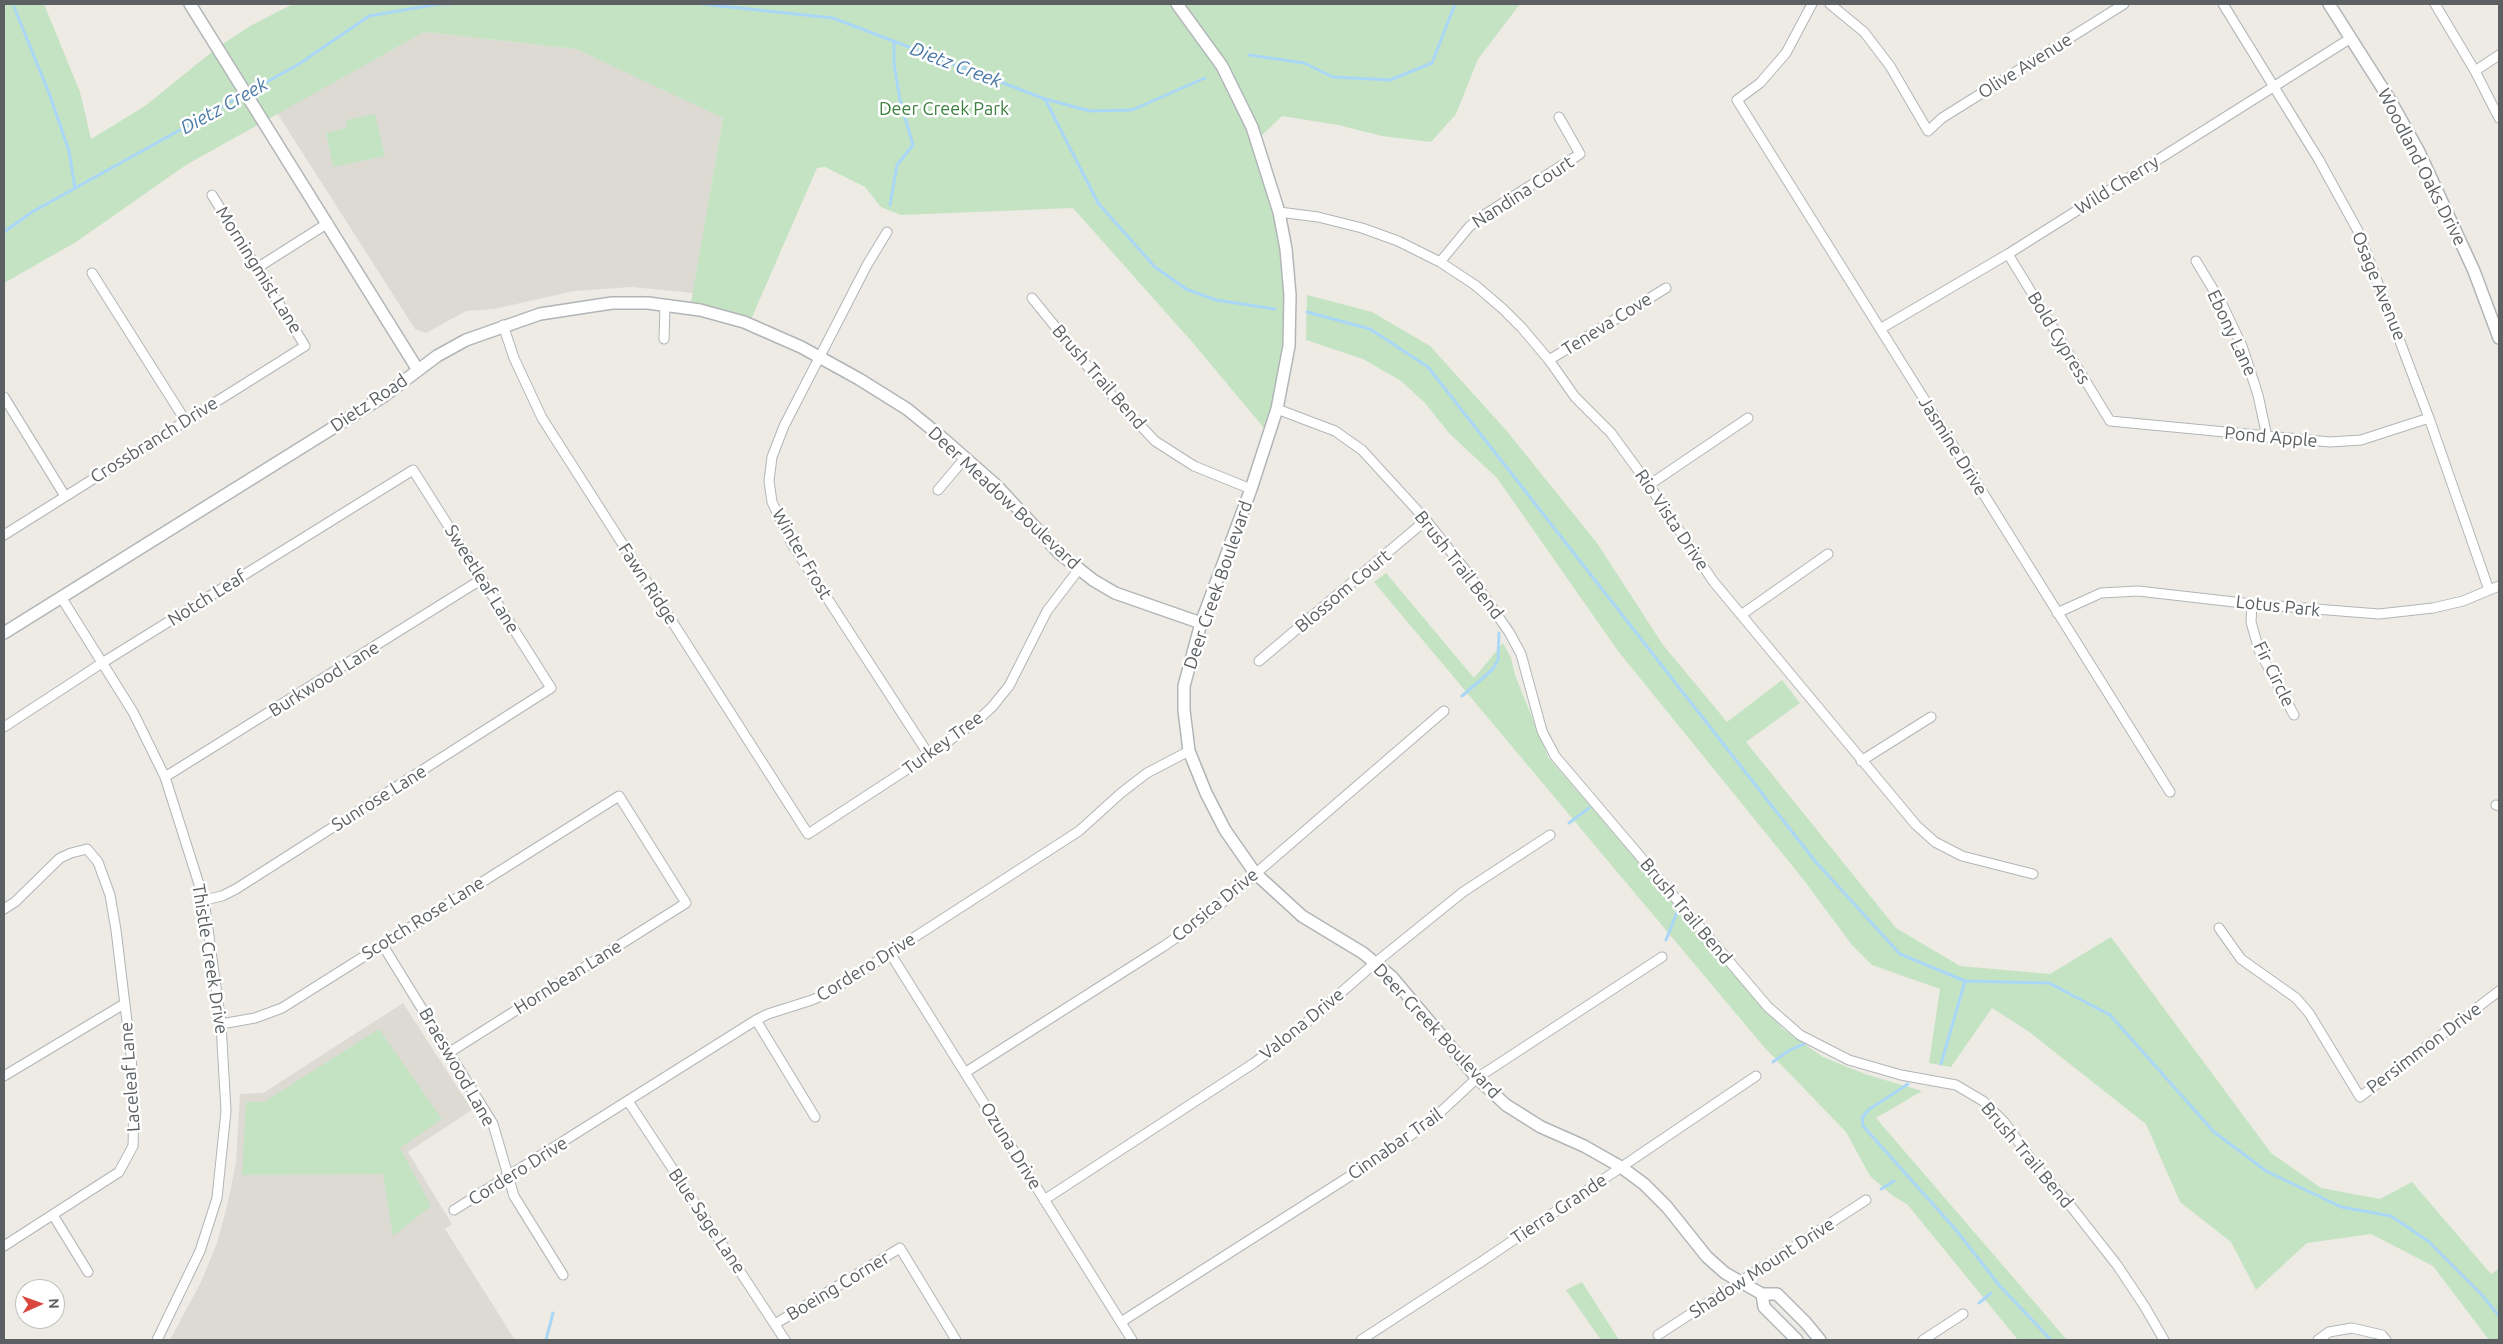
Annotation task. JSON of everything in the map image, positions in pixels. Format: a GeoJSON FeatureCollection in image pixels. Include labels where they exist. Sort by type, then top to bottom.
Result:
{"type":"FeatureCollection","features":[{"type":"Feature","properties":{"kind":"street","name":"Dietz Road"},"geometry":{"type":"LineString","coordinates":[[4,633],[384,396],[418,370],[190,4]]}},
{"type":"Feature","properties":{"kind":"street","name":"Deer Creek Boulevard"},"geometry":{"type":"LineString","coordinates":[[1177,4],[1222,66],[1252,127],[1279,212],[1288,274],[1289,346],[1277,409],[1251,489],[1201,623],[1184,686],[1184,710],[1189,751],[1206,793],[1225,830],[1255,873],[1302,916],[1364,953],[1392,977],[1477,1078],[1506,1105],[1531,1122],[1622,1167],[1644,1184],[1667,1207],[1706,1256],[1741,1283],[1762,1294],[1777,1294],[1820,1340]]}},
{"type":"Feature","properties":{"kind":"street","name":"Jasmine Drive"},"geometry":{"type":"LineString","coordinates":[[1812,4],[1780,60],[1760,83],[1737,100],[2170,792]]}},
{"type":"Feature","properties":{"kind":"street","name":"Olive Avenue"},"geometry":{"type":"LineString","coordinates":[[1830,4],[1864,32],[1890,66],[1928,130],[1942,118],[2124,4]]}},
{"type":"Feature","properties":{"kind":"street","name":"Osage Avenue"},"geometry":{"type":"LineString","coordinates":[[2223,4],[2339,194],[2358,231],[2429,418],[2489,590]]}},
{"type":"Feature","properties":{"kind":"street","name":"Woodland Oaks Drive"},"geometry":{"type":"LineString","coordinates":[[2329,4],[2423,161],[2474,271],[2499,338]]}},
{"type":"Feature","properties":{"kind":"street"},"geometry":{"type":"LineString","coordinates":[[2435,4],[2475,71],[2499,118]]}},
{"type":"Feature","properties":{"kind":"street","name":"Wild Cherry"},"geometry":{"type":"LineString","coordinates":[[1880,328],[2008,254],[2351,38]]}},
{"type":"Feature","properties":{"kind":"street"},"geometry":{"type":"LineString","coordinates":[[2475,71],[2499,55]]}},
{"type":"Feature","properties":{"kind":"street","name":"Nandina Court"},"geometry":{"type":"LineString","coordinates":[[1440,262],[1469,227],[1481,217],[1580,154],[1559,117]]}},
{"type":"Feature","properties":{"kind":"street","name":"Morningmist Lane"},"geometry":{"type":"LineString","coordinates":[[212,194],[305,346]]}},
{"type":"Feature","properties":{"kind":"street","name":"Rio Vista Drive"},"geometry":{"type":"LineString","coordinates":[[1279,212],[1318,217],[1362,228],[1398,241],[1440,262],[1475,285],[1503,309],[1549,360],[1569,390],[1611,432],[1713,581],[1861,762],[1916,825],[1935,842],[1962,856],[2032,874]]}},
{"type":"Feature","properties":{"kind":"street"},"geometry":{"type":"LineString","coordinates":[[257,268],[328,223]]}},
{"type":"Feature","properties":{"kind":"street","name":"Winter Frost"},"geometry":{"type":"LineString","coordinates":[[887,232],[867,265],[777,442],[770,468],[772,502],[792,544],[929,755]]}},
{"type":"Feature","properties":{"kind":"street","name":"Bold Cypress"},"geometry":{"type":"LineString","coordinates":[[2008,254],[2110,421]]}},
{"type":"Feature","properties":{"kind":"street","name":"Ebony Lane"},"geometry":{"type":"LineString","coordinates":[[2196,261],[2222,304],[2242,346],[2258,395],[2267,437]]}},
{"type":"Feature","properties":{"kind":"street"},"geometry":{"type":"LineString","coordinates":[[92,273],[185,420]]}},
{"type":"Feature","properties":{"kind":"street","name":"Teneva Cove"},"geometry":{"type":"LineString","coordinates":[[1549,360],[1666,288]]}},
{"type":"Feature","properties":{"kind":"street","name":"Brush Trail Bend"},"geometry":{"type":"LineString","coordinates":[[1032,298],[1106,389],[1155,441],[1194,466],[1251,489]]}},
{"type":"Feature","properties":{"kind":"street","name":"Deer Meadow Boulevard"},"geometry":{"type":"LineString","coordinates":[[418,370],[466,340],[503,325],[540,314],[573,308],[612,304],[665,305],[700,310],[744,322],[820,357],[907,409],[997,486],[1060,554],[1079,570],[1115,593],[1201,623]]}},
{"type":"Feature","properties":{"kind":"street"},"geometry":{"type":"LineString","coordinates":[[664,339],[665,305]]}},
{"type":"Feature","properties":{"kind":"street","name":"Fawn Ridge"},"geometry":{"type":"LineString","coordinates":[[503,325],[522,379],[542,418],[808,834]]}},
{"type":"Feature","properties":{"kind":"street","name":"Crossbranch Drive"},"geometry":{"type":"LineString","coordinates":[[4,535],[305,346]]}},
{"type":"Feature","properties":{"kind":"street"},"geometry":{"type":"LineString","coordinates":[[4,397],[65,496]]}},
{"type":"Feature","properties":{"kind":"street","name":"Brush Trail Bend"},"geometry":{"type":"LineString","coordinates":[[1277,409],[1335,431],[1362,450],[1426,520],[1470,576],[1513,639],[1521,654],[1542,731],[1555,756],[1757,995],[1800,1035],[1849,1060],[1901,1075],[1956,1085],[1983,1100],[2004,1122],[2039,1170],[2066,1200],[2117,1266],[2145,1307],[2164,1340]]}},
{"type":"Feature","properties":{"kind":"street"},"geometry":{"type":"LineString","coordinates":[[1649,485],[1748,418]]}},
{"type":"Feature","properties":{"kind":"street","name":"Pond Apple"},"geometry":{"type":"LineString","coordinates":[[2110,421],[2330,442],[2361,440],[2429,418]]}},
{"type":"Feature","properties":{"kind":"street"},"geometry":{"type":"LineString","coordinates":[[938,490],[965,458]]}},
{"type":"Feature","properties":{"kind":"street","name":"Sweetleaf Lane"},"geometry":{"type":"LineString","coordinates":[[413,470],[551,688]]}},
{"type":"Feature","properties":{"kind":"street","name":"Notch Leaf"},"geometry":{"type":"LineString","coordinates":[[4,727],[102,663],[413,470]]}},
{"type":"Feature","properties":{"kind":"street","name":"Blossom Court"},"geometry":{"type":"LineString","coordinates":[[1260,661],[1426,520]]}},
{"type":"Feature","properties":{"kind":"street"},"geometry":{"type":"LineString","coordinates":[[1741,615],[1828,554]]}},
{"type":"Feature","properties":{"kind":"street","name":"Turkey Tree"},"geometry":{"type":"LineString","coordinates":[[808,834],[929,755],[979,719],[1003,693],[1018,670],[1047,611],[1079,570]]}},
{"type":"Feature","properties":{"kind":"street","name":"Burkwood Lane"},"geometry":{"type":"LineString","coordinates":[[165,777],[482,579]]}},
{"type":"Feature","properties":{"kind":"street","name":"Lotus Park"},"geometry":{"type":"LineString","coordinates":[[2057,613],[2088,597],[2111,591],[2138,591],[2252,604],[2379,614],[2433,608],[2463,601],[2499,586]]}},
{"type":"Feature","properties":{"kind":"street","name":"Thistle Creek Drive"},"geometry":{"type":"LineString","coordinates":[[61,597],[133,712],[165,777],[204,900],[221,1024],[226,1111],[217,1198],[200,1251],[157,1340]]}},
{"type":"Feature","properties":{"kind":"street","name":"Fir Circle"},"geometry":{"type":"LineString","coordinates":[[2252,604],[2251,622],[2259,650],[2294,715]]}},
{"type":"Feature","properties":{"kind":"street","name":"Sunrose Lane"},"geometry":{"type":"LineString","coordinates":[[204,900],[222,896],[236,889],[551,688]]}},
{"type":"Feature","properties":{"kind":"street","name":"Corsica Drive"},"geometry":{"type":"LineString","coordinates":[[966,1072],[1164,946],[1203,919],[1444,711]]}},
{"type":"Feature","properties":{"kind":"street"},"geometry":{"type":"LineString","coordinates":[[1861,762],[1931,718]]}},
{"type":"Feature","properties":{"kind":"street","name":"Cordero Drive"},"geometry":{"type":"LineString","coordinates":[[454,1210],[756,1020],[828,993],[1079,831],[1121,793],[1147,773],[1189,751]]}},
{"type":"Feature","properties":{"kind":"street","name":"Scotch Rose Lane"},"geometry":{"type":"LineString","coordinates":[[221,1024],[255,1018],[282,1008],[619,796],[686,903]]}},
{"type":"Feature","properties":{"kind":"street","name":"Valona Drive"},"geometry":{"type":"LineString","coordinates":[[1044,1200],[1254,1063],[1297,1031],[1375,963],[1463,892],[1550,835]]}},
{"type":"Feature","properties":{"kind":"street","name":"Laceleaf Lane"},"geometry":{"type":"LineString","coordinates":[[4,909],[15,902],[60,858],[87,849],[98,862],[110,895],[132,1064],[134,1111],[133,1146],[119,1172],[4,1246]]}},
{"type":"Feature","properties":{"kind":"street","name":"Hornbean Lane"},"geometry":{"type":"LineString","coordinates":[[450,1052],[686,903]]}},
{"type":"Feature","properties":{"kind":"street","name":"Persimmon Drive"},"geometry":{"type":"LineString","coordinates":[[2219,928],[2241,959],[2296,998],[2309,1013],[2360,1097],[2499,992]]}},
{"type":"Feature","properties":{"kind":"street","name":"Braeswood Lane"},"geometry":{"type":"LineString","coordinates":[[382,944],[493,1124],[508,1177],[521,1211],[563,1275]]}},
{"type":"Feature","properties":{"kind":"street","name":"Ozuna Drive"},"geometry":{"type":"LineString","coordinates":[[890,952],[1132,1340]]}},
{"type":"Feature","properties":{"kind":"street","name":"Cinnabar Trail"},"geometry":{"type":"LineString","coordinates":[[1121,1322],[1372,1162],[1431,1121],[1477,1078],[1662,957]]}},
{"type":"Feature","properties":{"kind":"street"},"geometry":{"type":"LineString","coordinates":[[4,1076],[124,1004]]}},
{"type":"Feature","properties":{"kind":"street"},"geometry":{"type":"LineString","coordinates":[[756,1020],[816,1117]]}},
{"type":"Feature","properties":{"kind":"street","name":"Tierra Grande"},"geometry":{"type":"LineString","coordinates":[[1361,1340],[1756,1076]]}},
{"type":"Feature","properties":{"kind":"street","name":"Blue Sage Lane"},"geometry":{"type":"LineString","coordinates":[[628,1101],[785,1340]]}},
{"type":"Feature","properties":{"kind":"street","name":"Shadow Mount Drive"},"geometry":{"type":"LineString","coordinates":[[1658,1335],[1741,1283],[1866,1200]]}},
{"type":"Feature","properties":{"kind":"street"},"geometry":{"type":"LineString","coordinates":[[53,1215],[88,1272]]}},
{"type":"Feature","properties":{"kind":"street","name":"Boeing Corner"},"geometry":{"type":"LineString","coordinates":[[775,1324],[900,1248],[956,1340]]}},
{"type":"Feature","properties":{"kind":"street"},"geometry":{"type":"LineString","coordinates":[[1762,1294],[1764,1307],[1797,1340]]}},
{"type":"Feature","properties":{"kind":"street"},"geometry":{"type":"LineString","coordinates":[[1923,1340],[1963,1314]]}},
{"type":"Feature","properties":{"kind":"street"},"geometry":{"type":"LineString","coordinates":[[2318,1340],[2329,1332],[2352,1328],[2382,1336],[2386,1340]]}},
{"type":"Feature","properties":{"kind":"shaded area"},"geometry":{"type":"Polygon","coordinates":[[[424,32],[576,49],[723,117],[693,293],[632,287],[574,291],[494,309],[466,311],[426,333],[415,329],[277,113],[424,32]]]}},
{"type":"Feature","properties":{"kind":"shaded area"},"geometry":{"type":"Polygon","coordinates":[[[403,1003],[472,1110],[408,1152],[452,1224],[445,1229],[515,1340],[170,1340],[201,1282],[217,1243],[236,1162],[240,1094],[263,1093],[403,1003]]]}},
{"type":"Feature","properties":{"kind":"green space","name":"Deer Creek Park"},"geometry":{"type":"Polygon","coordinates":[[[4,4],[44,4],[80,92],[91,139],[145,106],[218,47],[250,26],[293,4],[1520,4],[1478,59],[1456,114],[1431,142],[1382,136],[1338,125],[1282,116],[1257,140],[1279,212],[1289,346],[1269,434],[1193,343],[1073,208],[901,215],[881,207],[865,187],[825,167],[817,168],[749,324],[690,308],[723,118],[576,49],[424,32],[186,165],[76,242],[4,283],[4,4]]]}},
{"type":"Feature","properties":{"kind":"green space"},"geometry":{"type":"Polygon","coordinates":[[[375,114],[385,156],[333,167],[326,133],[347,128],[346,120],[375,114]]]}},
{"type":"Feature","properties":{"kind":"green space"},"geometry":{"type":"Polygon","coordinates":[[[1307,295],[1372,312],[1430,346],[1506,430],[1597,543],[1663,645],[1727,722],[1782,680],[1800,703],[1746,742],[1896,928],[1960,966],[2050,974],[2111,937],[2271,1153],[2321,1188],[2380,1199],[2412,1182],[2491,1274],[2499,1269],[2499,1340],[2489,1340],[2433,1266],[2371,1234],[2307,1243],[2256,1290],[2231,1242],[2180,1202],[2146,1124],[2028,1031],[1992,1008],[1951,1067],[1929,1063],[1940,989],[1872,965],[1852,945],[1803,879],[1618,651],[1497,478],[1449,433],[1425,403],[1401,381],[1363,359],[1306,340],[1307,295]]]}},
{"type":"Feature","properties":{"kind":"green space"},"geometry":{"type":"Polygon","coordinates":[[[1386,573],[1474,678],[1503,643],[1511,658],[1515,675],[1548,757],[1783,1029],[1823,1057],[1865,1074],[1922,1091],[1876,1118],[2067,1340],[2018,1340],[1907,1204],[1893,1196],[1870,1176],[1846,1132],[1764,1047],[1374,582],[1386,573]]]}},
{"type":"Feature","properties":{"kind":"green space"},"geometry":{"type":"Polygon","coordinates":[[[379,1029],[442,1119],[400,1148],[431,1206],[393,1236],[383,1174],[242,1175],[246,1102],[264,1102],[379,1029]]]}},
{"type":"Feature","properties":{"kind":"green space"},"geometry":{"type":"Polygon","coordinates":[[[1582,1282],[1619,1340],[1601,1340],[1566,1290],[1582,1282]]]}},
{"type":"Feature","properties":{"kind":"waterway","name":"Dietz Creek"},"geometry":{"type":"LineString","coordinates":[[249,92],[299,64],[369,16],[439,4],[452,4]]}},
{"type":"Feature","properties":{"kind":"waterway","name":"Dietz Creek"},"geometry":{"type":"LineString","coordinates":[[702,4],[833,18],[1045,99],[1090,111],[1132,110],[1205,78]]}},
{"type":"Feature","properties":{"kind":"waterway","name":"Dietz Creek"},"geometry":{"type":"LineString","coordinates":[[1249,55],[1304,63],[1333,77],[1390,80],[1432,63],[1455,4]]}},
{"type":"Feature","properties":{"kind":"waterway"},"geometry":{"type":"LineString","coordinates":[[14,7],[49,93],[69,151],[75,188]]}},
{"type":"Feature","properties":{"kind":"waterway"},"geometry":{"type":"LineString","coordinates":[[890,205],[897,165],[913,145],[900,100],[894,64],[894,42]]}},
{"type":"Feature","properties":{"kind":"waterway","name":"Dietz Creek"},"geometry":{"type":"LineString","coordinates":[[4,232],[32,212],[243,95]]}},
{"type":"Feature","properties":{"kind":"waterway"},"geometry":{"type":"LineString","coordinates":[[1045,99],[1098,203],[1155,267],[1186,289],[1216,300],[1275,309]]}},
{"type":"Feature","properties":{"kind":"waterway"},"geometry":{"type":"LineString","coordinates":[[1307,312],[1370,329],[1428,367],[1815,861],[1900,954],[1965,981],[2049,983],[2110,1015],[2214,1132],[2266,1171],[2341,1207],[2391,1216],[2428,1241],[2482,1295],[2499,1316]]}},
{"type":"Feature","properties":{"kind":"waterway"},"geometry":{"type":"LineString","coordinates":[[1462,696],[1492,670],[1498,660],[1499,633]]}},
{"type":"Feature","properties":{"kind":"waterway"},"geometry":{"type":"LineString","coordinates":[[1569,823],[1589,808]]}},
{"type":"Feature","properties":{"kind":"waterway"},"geometry":{"type":"LineString","coordinates":[[1666,940],[1677,912]]}},
{"type":"Feature","properties":{"kind":"waterway"},"geometry":{"type":"LineString","coordinates":[[1941,1064],[1965,981]]}},
{"type":"Feature","properties":{"kind":"waterway"},"geometry":{"type":"LineString","coordinates":[[1773,1062],[1788,1051],[1804,1044]]}},
{"type":"Feature","properties":{"kind":"waterway"},"geometry":{"type":"LineString","coordinates":[[1908,1084],[1868,1110],[1862,1118],[1863,1126],[1956,1230],[1999,1285],[2051,1340]]}},
{"type":"Feature","properties":{"kind":"waterway"},"geometry":{"type":"LineString","coordinates":[[1881,1189],[1894,1181]]}},
{"type":"Feature","properties":{"kind":"waterway"},"geometry":{"type":"LineString","coordinates":[[1979,1303],[1991,1293]]}},
{"type":"Feature","properties":{"kind":"waterway"},"geometry":{"type":"LineString","coordinates":[[546,1340],[553,1313]]}}]}
